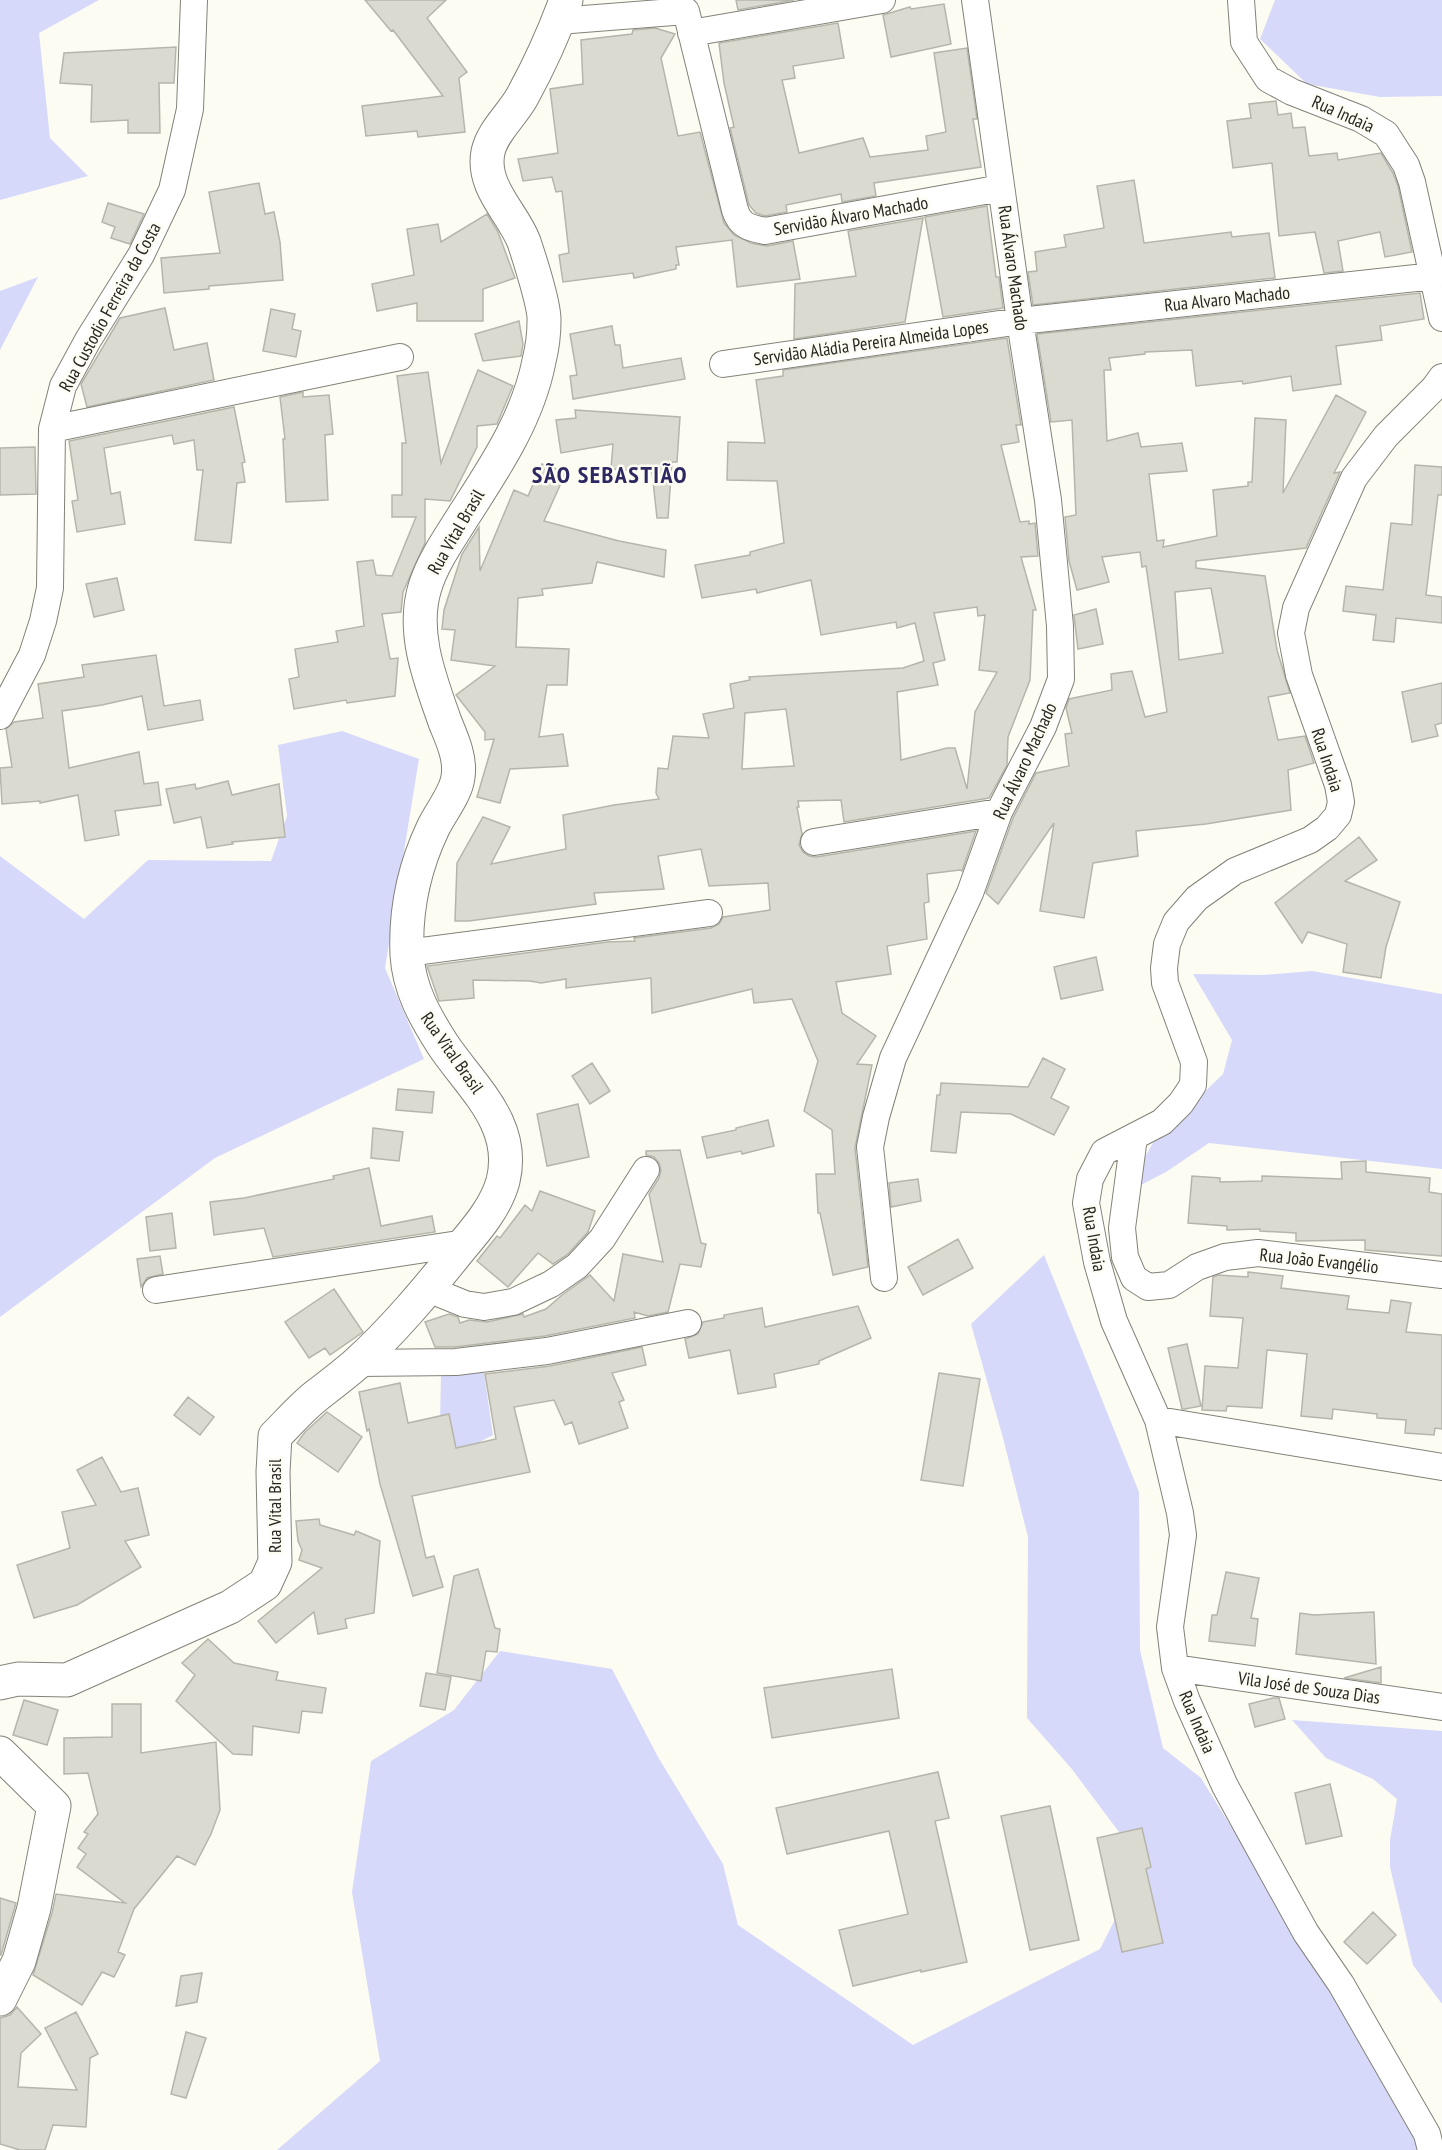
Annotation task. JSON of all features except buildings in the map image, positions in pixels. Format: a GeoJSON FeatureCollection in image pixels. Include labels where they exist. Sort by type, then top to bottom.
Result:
{"type":"FeatureCollection","features":[{"type":"Feature","properties":{"kind":"street","name":"Rua Custodio Ferreira da Costa"},"geometry":{"type":"LineString","coordinates":[[0,716],[32,655],[44,621],[50,588],[52,429],[63,386],[88,340],[141,255],[172,190],[190,109],[194,0]]}},
{"type":"Feature","properties":{"kind":"street"},"geometry":{"type":"LineString","coordinates":[[562,11],[688,22],[882,0]]}},
{"type":"Feature","properties":{"kind":"street","name":"Rua Álvaro Machado"},"geometry":{"type":"LineString","coordinates":[[884,1278],[870,1147],[893,1058],[970,893],[999,812],[1043,727],[1061,679],[1060,626],[1048,500],[1020,321],[975,0]]}},
{"type":"Feature","properties":{"kind":"street","name":"Rua Indaia"},"geometry":{"type":"LineString","coordinates":[[1241,0],[1244,42],[1268,79],[1329,108],[1361,119],[1386,134],[1396,147],[1412,182],[1442,318]]}},
{"type":"Feature","properties":{"kind":"street","name":"Rua Vital Brasil"},"geometry":{"type":"LineString","coordinates":[[0,1683],[18,1679],[67,1680],[230,1607],[265,1584],[275,1562],[273,1472],[275,1436],[314,1397],[358,1363],[428,1289],[490,1210],[502,1186],[507,1159],[501,1131],[489,1106],[444,1047],[419,1006],[410,980],[407,953],[408,902],[423,849],[458,780],[458,762],[454,744],[422,647],[420,617],[424,588],[438,556],[492,471],[528,402],[539,361],[545,316],[523,239],[497,196],[489,173],[488,152],[499,131],[521,100],[562,11]]}},
{"type":"Feature","properties":{"kind":"street","name":"Servidão Álvaro Machado"},"geometry":{"type":"LineString","coordinates":[[688,22],[735,210],[738,219],[747,227],[765,231],[1001,188]]}},
{"type":"Feature","properties":{"kind":"street","name":"Rua Alvaro Machado"},"geometry":{"type":"LineString","coordinates":[[1020,321],[1434,276]]}},
{"type":"Feature","properties":{"kind":"street","name":"Servidão Aládia Pereira Almeida Lopes"},"geometry":{"type":"LineString","coordinates":[[723,364],[1020,321]]}},
{"type":"Feature","properties":{"kind":"street"},"geometry":{"type":"LineString","coordinates":[[52,429],[400,357]]}},
{"type":"Feature","properties":{"kind":"street","name":"Rua Indaia"},"geometry":{"type":"LineString","coordinates":[[1431,2150],[1428,2134],[1341,1984],[1306,1933],[1244,1821],[1200,1730],[1175,1668],[1170,1627],[1183,1535],[1180,1513],[1158,1420],[1114,1321],[1096,1262],[1086,1203],[1090,1179],[1104,1152],[1162,1122],[1181,1103],[1193,1085],[1194,1062],[1165,983],[1167,944],[1176,922],[1197,898],[1235,871],[1310,840],[1327,828],[1338,815],[1341,802],[1338,785],[1299,675],[1293,649],[1291,633],[1296,608],[1354,477],[1386,436],[1442,377]]}},
{"type":"Feature","properties":{"kind":"street"},"geometry":{"type":"LineString","coordinates":[[814,843],[999,812]]}},
{"type":"Feature","properties":{"kind":"street"},"geometry":{"type":"LineString","coordinates":[[407,953],[709,913]]}},
{"type":"Feature","properties":{"kind":"street","name":"Rua João Evangélio"},"geometry":{"type":"LineString","coordinates":[[1134,1137],[1122,1228],[1125,1257],[1134,1278],[1148,1287],[1169,1284],[1197,1267],[1225,1257],[1258,1253],[1442,1275]]}},
{"type":"Feature","properties":{"kind":"street"},"geometry":{"type":"LineString","coordinates":[[428,1289],[465,1304],[484,1307],[513,1302],[550,1284],[577,1266],[602,1239],[646,1170]]}},
{"type":"Feature","properties":{"kind":"street"},"geometry":{"type":"LineString","coordinates":[[156,1290],[465,1243]]}},
{"type":"Feature","properties":{"kind":"street"},"geometry":{"type":"LineString","coordinates":[[358,1363],[467,1361],[547,1351],[688,1323]]}},
{"type":"Feature","properties":{"kind":"street"},"geometry":{"type":"LineString","coordinates":[[1158,1420],[1442,1467]]}},
{"type":"Feature","properties":{"kind":"street","name":"Vila José de Souza Dias"},"geometry":{"type":"LineString","coordinates":[[1175,1668],[1442,1707]]}},
{"type":"Feature","properties":{"kind":"street"},"geometry":{"type":"LineString","coordinates":[[0,1753],[54,1806],[34,1908],[19,1961],[0,1999]]}},
{"type":"Feature","properties":{"kind":"shaded area"},"geometry":{"type":"Polygon","coordinates":[[[0,0],[99,0],[39,33],[50,138],[88,176],[0,200],[0,0]]]}},
{"type":"Feature","properties":{"kind":"shaded area"},"geometry":{"type":"Polygon","coordinates":[[[1275,0],[1442,0],[1442,96],[1380,97],[1307,84],[1260,39],[1275,0]]]}},
{"type":"Feature","properties":{"kind":"shaded area"},"geometry":{"type":"Polygon","coordinates":[[[38,277],[0,350],[0,291],[38,277]]]}},
{"type":"Feature","properties":{"kind":"shaded area"},"geometry":{"type":"Polygon","coordinates":[[[342,731],[419,759],[385,968],[424,1059],[215,1158],[0,1317],[0,856],[84,919],[148,860],[271,861],[287,816],[278,745],[342,731]]]}},
{"type":"Feature","properties":{"kind":"shaded area"},"geometry":{"type":"Polygon","coordinates":[[[1312,971],[1442,994],[1442,1169],[1209,1143],[1166,1172],[1141,1185],[1142,1162],[1154,1141],[1223,1074],[1232,1040],[1193,974],[1263,975],[1312,971]]]}},
{"type":"Feature","properties":{"kind":"shaded area"},"geometry":{"type":"Polygon","coordinates":[[[1044,1255],[1139,1492],[1140,1650],[1163,1748],[1201,1778],[1429,2150],[277,2150],[380,2061],[352,1892],[371,1761],[454,1710],[500,1651],[612,1669],[658,1757],[723,1864],[738,1925],[913,2045],[1100,1949],[1143,1864],[1071,1768],[1027,1718],[1028,1537],[971,1324],[1044,1255]]]}},
{"type":"Feature","properties":{"kind":"shaded area"},"geometry":{"type":"Polygon","coordinates":[[[483,1366],[493,1435],[460,1452],[440,1422],[441,1375],[483,1366]]]}},
{"type":"Feature","properties":{"kind":"shaded area"},"geometry":{"type":"Polygon","coordinates":[[[1292,1720],[1442,1731],[1442,2004],[1413,1965],[1390,1867],[1390,1840],[1397,1799],[1373,1779],[1326,1758],[1292,1720]]]}},
{"type":"Feature","properties":{"kind":"district","name":"SÃO SEBASTIÃO"},"geometry":{"type":"Point","coordinates":[610,475]}}]}
